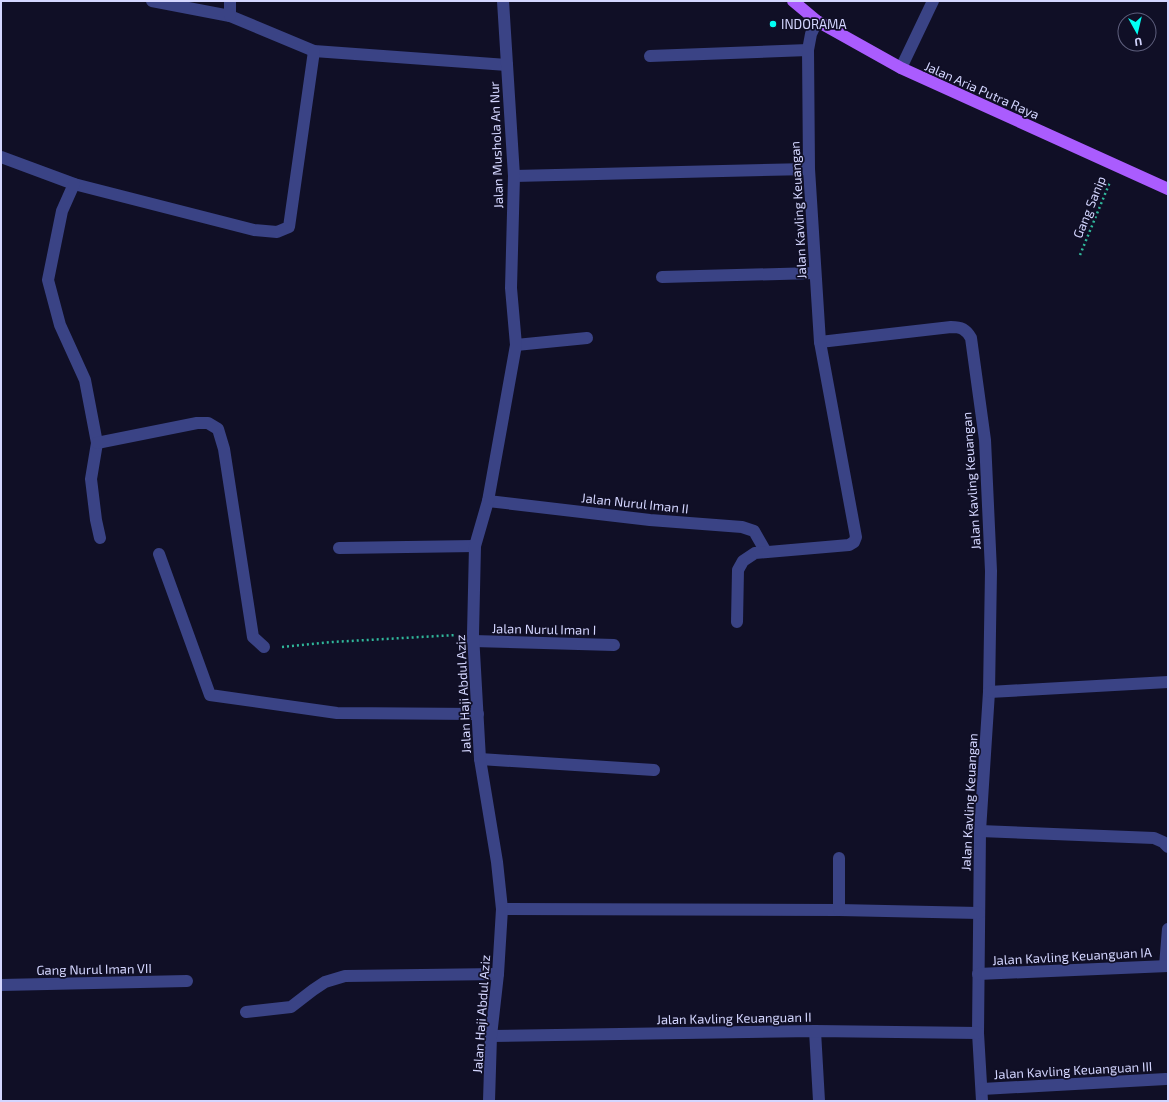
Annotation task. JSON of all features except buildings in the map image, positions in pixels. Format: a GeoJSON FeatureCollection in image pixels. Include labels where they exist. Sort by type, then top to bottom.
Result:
{"type":"FeatureCollection","features":[{"type":"Feature","properties":{"kind":"main road","name":"Jalan Aria Putra Raya"},"geometry":{"type":"LineString","coordinates":[[793,1],[817,21],[902,68],[1168,189]]}},
{"type":"Feature","properties":{"kind":"street"},"geometry":{"type":"LineString","coordinates":[[152,1],[230,16],[314,51],[507,64]]}},
{"type":"Feature","properties":{"kind":"street"},"geometry":{"type":"LineString","coordinates":[[230,1],[230,16]]}},
{"type":"Feature","properties":{"kind":"street","name":"Jalan Mushola An Nur"},"geometry":{"type":"LineString","coordinates":[[503,1],[514,176],[511,288]]}},
{"type":"Feature","properties":{"kind":"street"},"geometry":{"type":"LineString","coordinates":[[902,68],[933,1]]}},
{"type":"Feature","properties":{"kind":"street","name":"Jalan Kavling Keuangan"},"geometry":{"type":"LineString","coordinates":[[817,21],[811,34],[808,50],[809,169],[820,342],[951,327],[959,327],[966,330],[971,338],[985,440],[991,571],[990,692],[980,831],[978,1033],[982,1095]]}},
{"type":"Feature","properties":{"kind":"street"},"geometry":{"type":"LineString","coordinates":[[650,56],[808,50]]}},
{"type":"Feature","properties":{"kind":"street"},"geometry":{"type":"LineString","coordinates":[[1,157],[74,184],[254,230],[277,232],[289,226],[314,51]]}},
{"type":"Feature","properties":{"kind":"street"},"geometry":{"type":"LineString","coordinates":[[514,176],[809,169]]}},
{"type":"Feature","properties":{"kind":"street"},"geometry":{"type":"LineString","coordinates":[[74,184],[62,211],[48,280],[60,325],[85,380],[97,443],[91,479],[96,520],[100,538]]}},
{"type":"Feature","properties":{"kind":"street"},"geometry":{"type":"LineString","coordinates":[[662,277],[815,273]]}},
{"type":"Feature","properties":{"kind":"street","name":"Jalan Haji Abdul Aziz"},"geometry":{"type":"LineString","coordinates":[[489,1101],[491,1036],[498,974],[502,909],[497,862],[480,759],[473,638],[474,546],[488,501],[516,345],[511,288]]}},
{"type":"Feature","properties":{"kind":"street"},"geometry":{"type":"LineString","coordinates":[[516,345],[587,338]]}},
{"type":"Feature","properties":{"kind":"street"},"geometry":{"type":"LineString","coordinates":[[737,622],[738,570],[743,561],[755,553],[849,545],[854,542],[856,537],[820,342]]}},
{"type":"Feature","properties":{"kind":"street"},"geometry":{"type":"LineString","coordinates":[[97,443],[197,423],[208,423],[218,429],[224,449],[253,637],[264,647]]}},
{"type":"Feature","properties":{"kind":"street","name":"Jalan Nurul Iman II"},"geometry":{"type":"LineString","coordinates":[[488,501],[650,520],[742,527],[754,531],[766,552]]}},
{"type":"Feature","properties":{"kind":"street"},"geometry":{"type":"LineString","coordinates":[[339,548],[474,546]]}},
{"type":"Feature","properties":{"kind":"street"},"geometry":{"type":"LineString","coordinates":[[160,554],[210,695],[338,714],[478,714]]}},
{"type":"Feature","properties":{"kind":"street","name":"Jalan Nurul Iman I"},"geometry":{"type":"LineString","coordinates":[[473,638],[614,645]]}},
{"type":"Feature","properties":{"kind":"street"},"geometry":{"type":"LineString","coordinates":[[990,692],[1168,682]]}},
{"type":"Feature","properties":{"kind":"street"},"geometry":{"type":"LineString","coordinates":[[480,759],[654,770]]}},
{"type":"Feature","properties":{"kind":"street"},"geometry":{"type":"LineString","coordinates":[[980,831],[1154,838],[1164,842],[1168,847]]}},
{"type":"Feature","properties":{"kind":"street"},"geometry":{"type":"LineString","coordinates":[[839,858],[839,910]]}},
{"type":"Feature","properties":{"kind":"street"},"geometry":{"type":"LineString","coordinates":[[502,909],[839,910],[979,913]]}},
{"type":"Feature","properties":{"kind":"street"},"geometry":{"type":"LineString","coordinates":[[1167,966],[1168,929]]}},
{"type":"Feature","properties":{"kind":"street","name":"Jalan Kavling Keuanguan IA"},"geometry":{"type":"LineString","coordinates":[[978,974],[1167,966]]}},
{"type":"Feature","properties":{"kind":"street"},"geometry":{"type":"LineString","coordinates":[[246,1012],[291,1007],[325,982],[345,976],[498,974]]}},
{"type":"Feature","properties":{"kind":"street","name":"Gang Nurul Iman VII"},"geometry":{"type":"LineString","coordinates":[[1,985],[187,981]]}},
{"type":"Feature","properties":{"kind":"street"},"geometry":{"type":"LineString","coordinates":[[815,1031],[819,1101]]}},
{"type":"Feature","properties":{"kind":"street","name":"Jalan Kavling Keuanguan II"},"geometry":{"type":"LineString","coordinates":[[491,1036],[815,1031],[978,1033]]}},
{"type":"Feature","properties":{"kind":"street","name":"Jalan Kavling Keuanguan III"},"geometry":{"type":"LineString","coordinates":[[982,1095],[1166,1078]]}},
{"type":"Feature","properties":{"kind":"path","name":"Gang Sanip"},"geometry":{"type":"LineString","coordinates":[[1080,255],[1117,166]]}},
{"type":"Feature","properties":{"kind":"path"},"geometry":{"type":"LineString","coordinates":[[264,647],[285,648],[332,642],[473,638]]}},
{"type":"Feature","properties":{"kind":"place","name":"INDORAMA"},"geometry":{"type":"Point","coordinates":[773,24]}}]}
